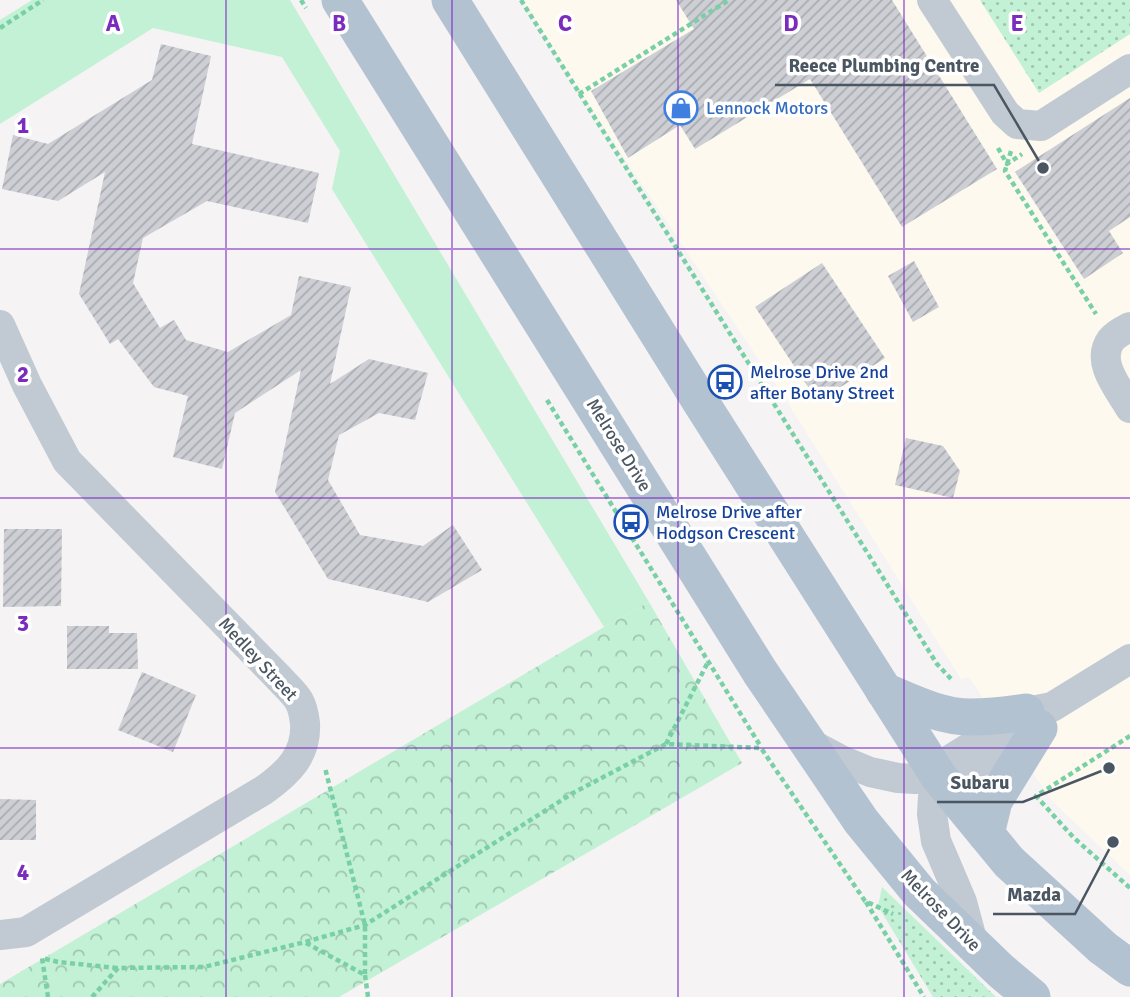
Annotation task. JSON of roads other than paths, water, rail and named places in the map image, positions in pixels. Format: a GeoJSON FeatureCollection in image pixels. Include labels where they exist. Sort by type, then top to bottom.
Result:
{"type":"FeatureCollection","features":[{"type":"Feature","properties":{"kind":"main road","name":"Melrose Drive"},"geometry":{"type":"LineString","coordinates":[[340,0],[761,672],[861,821],[919,892],[1031,997]]}},
{"type":"Feature","properties":{"kind":"main road"},"geometry":{"type":"LineString","coordinates":[[450,0],[699,401],[939,777],[1009,862],[1103,948],[1130,968]]}},
{"type":"Feature","properties":{"kind":"main road"},"geometry":{"type":"LineString","coordinates":[[884,691],[938,712],[968,717],[1039,716],[1017,764],[994,801],[986,834]]}},
{"type":"Feature","properties":{"kind":"street"},"geometry":{"type":"LineString","coordinates":[[932,0],[1005,113],[1017,124],[1041,125],[1130,69]]}},
{"type":"Feature","properties":{"kind":"street","name":"Medley Street"},"geometry":{"type":"LineString","coordinates":[[0,325],[66,461],[298,699],[304,711],[305,739],[293,765],[280,779],[264,790],[26,932],[0,935]]}},
{"type":"Feature","properties":{"kind":"street"},"geometry":{"type":"LineString","coordinates":[[1121,332],[1106,349],[1106,364],[1130,408]]}},
{"type":"Feature","properties":{"kind":"street"},"geometry":{"type":"LineString","coordinates":[[972,943],[962,902],[936,841],[932,814],[933,797],[939,777],[948,761],[1039,716],[1130,659]]}},
{"type":"Feature","properties":{"kind":"street"},"geometry":{"type":"LineString","coordinates":[[809,743],[870,772],[898,778],[939,777]]}},
{"type":"Feature","properties":{"kind":"place","name":"Lennock Motors"},"geometry":{"type":"Point","coordinates":[681,108]}},
{"type":"Feature","properties":{"kind":"place","name":"Reece Plumbing Centre"},"geometry":{"type":"Point","coordinates":[1043,168]}},
{"type":"Feature","properties":{"kind":"place","name":"Melrose Drive 2nd after Botany Street"},"geometry":{"type":"Point","coordinates":[725,382]}},
{"type":"Feature","properties":{"kind":"place","name":"Melrose Drive after Hodgson Crescent"},"geometry":{"type":"Point","coordinates":[631,522]}},
{"type":"Feature","properties":{"kind":"place","name":"Subaru"},"geometry":{"type":"Point","coordinates":[1109,768]}},
{"type":"Feature","properties":{"kind":"place","name":"Mazda"},"geometry":{"type":"Point","coordinates":[1113,842]}}]}
